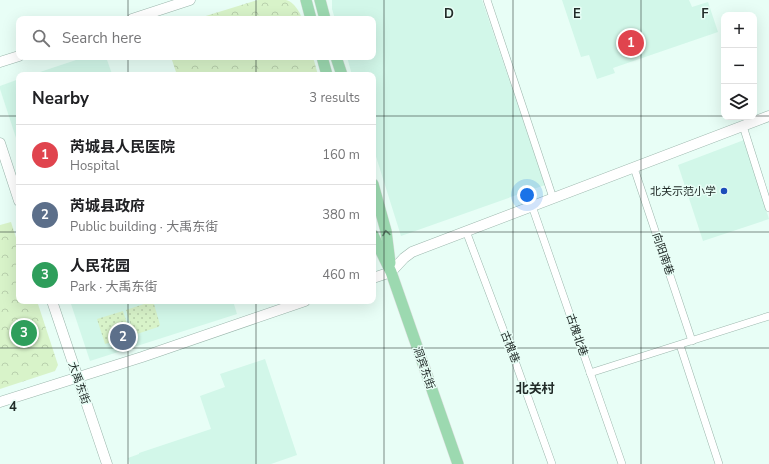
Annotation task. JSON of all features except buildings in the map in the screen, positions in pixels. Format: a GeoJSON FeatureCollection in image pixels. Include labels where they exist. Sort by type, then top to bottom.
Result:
{"type":"FeatureCollection","features":[{"type":"Feature","properties":{"kind":"main road"},"geometry":{"type":"LineString","coordinates":[[306,0],[310,16]]}},
{"type":"Feature","properties":{"kind":"main road"},"geometry":{"type":"LineString","coordinates":[[320,0],[325,16]]}},
{"type":"Feature","properties":{"kind":"main road"},"geometry":{"type":"LineString","coordinates":[[323,60],[326,72]]}},
{"type":"Feature","properties":{"kind":"main road"},"geometry":{"type":"LineString","coordinates":[[337,60],[341,72]]}},
{"type":"Feature","properties":{"kind":"main road","name":"洞宾东街"},"geometry":{"type":"LineString","coordinates":[[376,195],[386,231],[391,272]]}},
{"type":"Feature","properties":{"kind":"main road","name":"洞宾东街"},"geometry":{"type":"LineString","coordinates":[[376,241],[391,272],[458,464]]}},
{"type":"Feature","properties":{"kind":"street"},"geometry":{"type":"LineString","coordinates":[[141,16],[190,0]]}},
{"type":"Feature","properties":{"kind":"street"},"geometry":{"type":"LineString","coordinates":[[487,0],[553,198]]}},
{"type":"Feature","properties":{"kind":"street"},"geometry":{"type":"LineString","coordinates":[[0,62],[16,57]]}},
{"type":"Feature","properties":{"kind":"street"},"geometry":{"type":"LineString","coordinates":[[376,277],[391,272],[412,252],[769,116]]}},
{"type":"Feature","properties":{"kind":"street"},"geometry":{"type":"LineString","coordinates":[[743,126],[769,208]]}},
{"type":"Feature","properties":{"kind":"street"},"geometry":{"type":"LineString","coordinates":[[0,143],[16,192]]}},
{"type":"Feature","properties":{"kind":"street","name":"向阳南巷"},"geometry":{"type":"LineString","coordinates":[[634,168],[692,341]]}},
{"type":"Feature","properties":{"kind":"street","name":"古槐北巷"},"geometry":{"type":"LineString","coordinates":[[532,206],[622,464]]}},
{"type":"Feature","properties":{"kind":"street","name":"古槐巷"},"geometry":{"type":"LineString","coordinates":[[466,231],[552,464]]}},
{"type":"Feature","properties":{"kind":"street","name":"大禹东街"},"geometry":{"type":"LineString","coordinates":[[53,304],[107,464]]}},
{"type":"Feature","properties":{"kind":"street"},"geometry":{"type":"LineString","coordinates":[[0,402],[142,357],[296,304]]}},
{"type":"Feature","properties":{"kind":"street"},"geometry":{"type":"LineString","coordinates":[[590,373],[769,316]]}},
{"type":"Feature","properties":{"kind":"street"},"geometry":{"type":"LineString","coordinates":[[680,345],[719,464]]}},
{"type":"Feature","properties":{"kind":"shaded area"},"geometry":{"type":"Polygon","coordinates":[[[332,0],[482,0],[545,185],[401,236],[376,157],[376,72],[351,72],[348,60],[376,60],[376,16],[334,16],[332,0]]]}},
{"type":"Feature","properties":{"kind":"shaded area"},"geometry":{"type":"Polygon","coordinates":[[[562,0],[689,0],[692,7],[708,2],[718,32],[613,68],[615,73],[597,79],[589,55],[581,57],[562,0]]]}},
{"type":"Feature","properties":{"kind":"shaded area"},"geometry":{"type":"Polygon","coordinates":[[[76,60],[107,60],[111,72],[40,72],[76,60]]]}},
{"type":"Feature","properties":{"kind":"shaded area"},"geometry":{"type":"Polygon","coordinates":[[[16,80],[16,138],[0,89],[0,86],[16,80]]]}},
{"type":"Feature","properties":{"kind":"shaded area","name":"北关示范小学"},"geometry":{"type":"Polygon","coordinates":[[[744,140],[769,219],[703,241],[678,165],[744,140]]]}},
{"type":"Feature","properties":{"kind":"shaded area"},"geometry":{"type":"Polygon","coordinates":[[[71,304],[234,304],[237,314],[90,361],[71,304]]]}},
{"type":"Feature","properties":{"kind":"shaded area"},"geometry":{"type":"Polygon","coordinates":[[[265,359],[297,455],[271,464],[130,464],[128,458],[139,453],[211,429],[200,396],[225,387],[220,374],[265,359]]]}},
{"type":"Feature","properties":{"kind":"green space"},"geometry":{"type":"Polygon","coordinates":[[[258,0],[286,0],[292,3],[301,16],[206,16],[258,0]]]}},
{"type":"Feature","properties":{"kind":"green space"},"geometry":{"type":"Polygon","coordinates":[[[172,60],[314,60],[317,72],[176,72],[172,60]]]}},
{"type":"Feature","properties":{"kind":"green space"},"geometry":{"type":"Polygon","coordinates":[[[11,222],[16,238],[16,304],[38,304],[58,365],[55,371],[0,389],[0,225],[11,222]]]}},
{"type":"Feature","properties":{"kind":"green space"},"geometry":{"type":"Polygon","coordinates":[[[144,304],[154,304],[160,325],[134,335],[126,310],[144,304]]]}},
{"type":"Feature","properties":{"kind":"green space"},"geometry":{"type":"Polygon","coordinates":[[[123,311],[131,336],[105,344],[97,319],[123,311]]]}},
{"type":"Feature","properties":{"kind":"place","name":"芮城县人民医院"},"geometry":{"type":"Point","coordinates":[631,43]}},
{"type":"Feature","properties":{"kind":"place","name":"北关示范小学"},"geometry":{"type":"Point","coordinates":[724,191]}},
{"type":"Feature","properties":{"kind":"place","name":"人民花园"},"geometry":{"type":"Point","coordinates":[24,333]}},
{"type":"Feature","properties":{"kind":"place","name":"芮城县政府"},"geometry":{"type":"Point","coordinates":[123,337]}},
{"type":"Feature","properties":{"kind":"district","name":"北关村"},"geometry":{"type":"Point","coordinates":[535,389]}}]}
